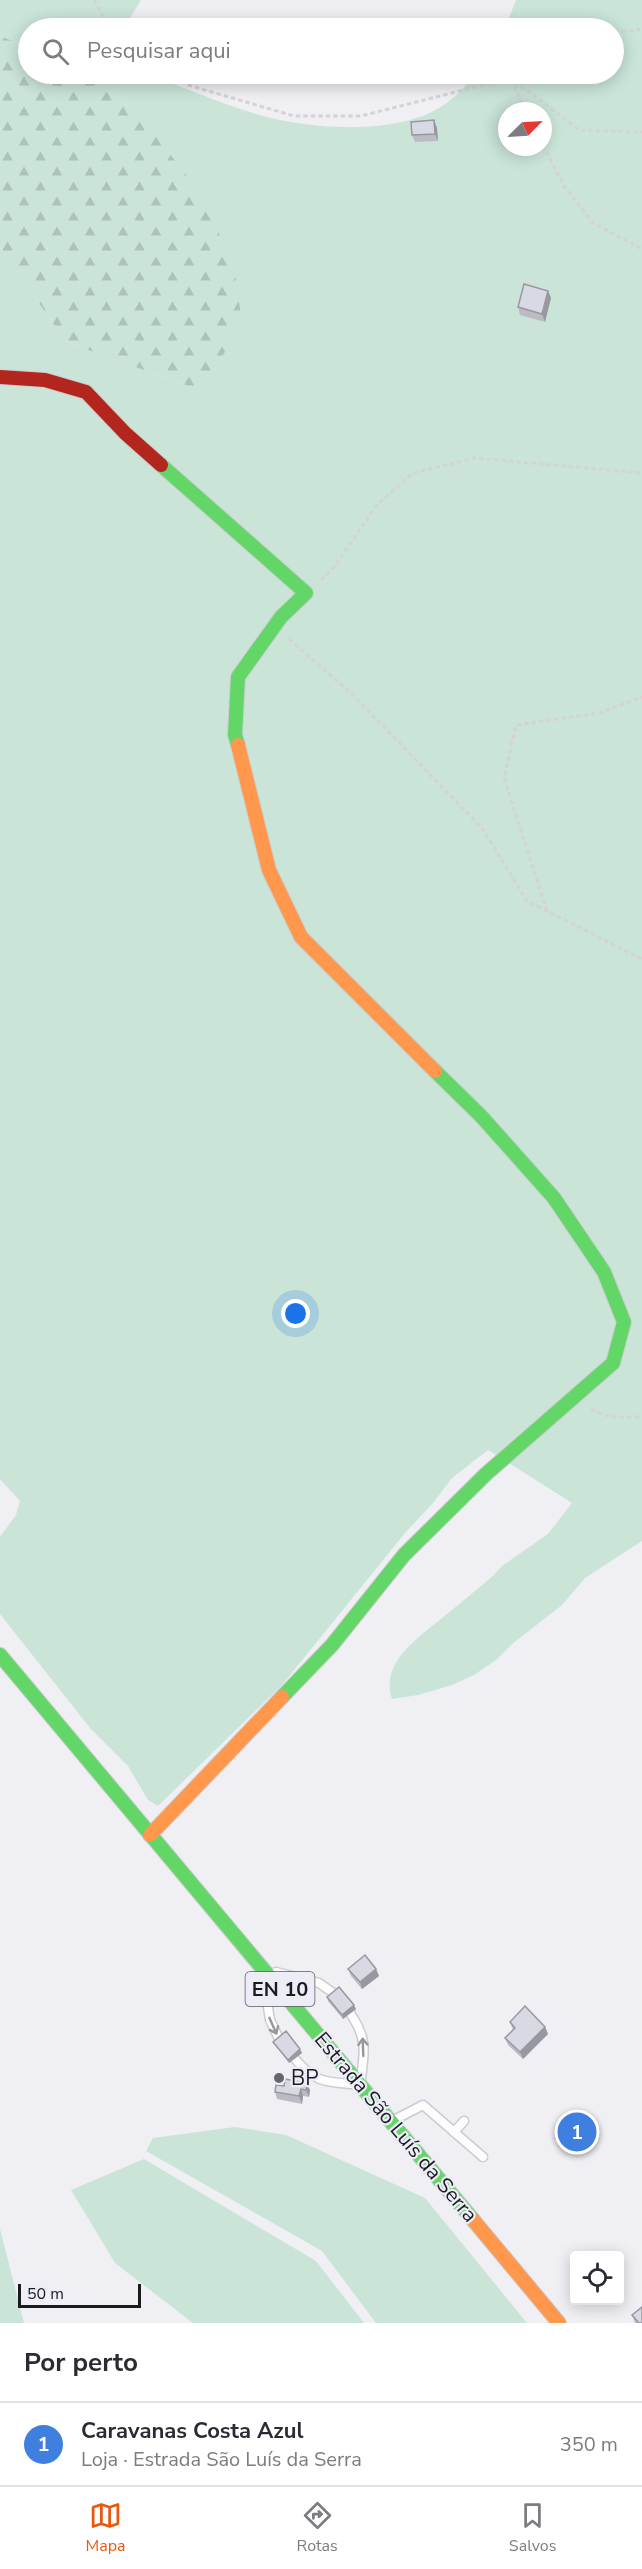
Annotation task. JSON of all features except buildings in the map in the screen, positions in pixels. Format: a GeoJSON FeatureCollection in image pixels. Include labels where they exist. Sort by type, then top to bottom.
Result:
{"type":"FeatureCollection","features":[{"type":"Feature","properties":{"kind":"street"},"geometry":{"type":"LineString","coordinates":[[0,377],[45,380],[86,392],[125,433],[306,594],[274,626],[238,677],[235,735],[269,870],[301,938],[481,1116],[554,1198],[604,1272],[624,1323],[613,1363],[486,1473],[404,1555],[332,1646],[150,1835]]}},
{"type":"Feature","properties":{"kind":"street","name":"Estrada São Luís da Serra"},"geometry":{"type":"LineString","coordinates":[[0,1655],[560,2323]]}},
{"type":"Feature","properties":{"kind":"lane"},"geometry":{"type":"LineString","coordinates":[[280,2041],[270,2020],[262,1968],[319,1983],[336,1995]]}},
{"type":"Feature","properties":{"kind":"lane"},"geometry":{"type":"LineString","coordinates":[[295,2059],[307,2073],[321,2081],[361,2085],[364,2055],[363,2032],[350,2013]]}},
{"type":"Feature","properties":{"kind":"lane"},"geometry":{"type":"LineString","coordinates":[[391,2122],[423,2105],[483,2157]]}},
{"type":"Feature","properties":{"kind":"lane"},"geometry":{"type":"LineString","coordinates":[[454,2132],[464,2121]]}},
{"type":"Feature","properties":{"kind":"path"},"geometry":{"type":"LineString","coordinates":[[94,0],[104,18]]}},
{"type":"Feature","properties":{"kind":"path"},"geometry":{"type":"LineString","coordinates":[[624,32],[642,29]]}},
{"type":"Feature","properties":{"kind":"path"},"geometry":{"type":"LineString","coordinates":[[186,84],[294,116],[362,116],[488,84]]}},
{"type":"Feature","properties":{"kind":"path"},"geometry":{"type":"LineString","coordinates":[[514,84],[521,102]]}},
{"type":"Feature","properties":{"kind":"path"},"geometry":{"type":"LineString","coordinates":[[520,84],[579,130],[642,132]]}},
{"type":"Feature","properties":{"kind":"path"},"geometry":{"type":"LineString","coordinates":[[549,156],[564,186],[592,224],[642,249]]}},
{"type":"Feature","properties":{"kind":"path"},"geometry":{"type":"LineString","coordinates":[[306,594],[332,570],[377,505],[413,473],[475,458],[642,473]]}},
{"type":"Feature","properties":{"kind":"path"},"geometry":{"type":"LineString","coordinates":[[274,626],[352,694],[482,828],[527,901],[642,959]]}},
{"type":"Feature","properties":{"kind":"path"},"geometry":{"type":"LineString","coordinates":[[547,911],[504,778],[516,724],[599,713],[642,697]]}},
{"type":"Feature","properties":{"kind":"path"},"geometry":{"type":"LineString","coordinates":[[574,1399],[598,1414],[632,1418],[642,1416]]}},
{"type":"Feature","properties":{"kind":"green space"},"geometry":{"type":"Polygon","coordinates":[[[0,0],[141,0],[130,18],[18,18],[18,43],[0,36],[0,0]]]}},
{"type":"Feature","properties":{"kind":"green space"},"geometry":{"type":"Polygon","coordinates":[[[516,0],[642,0],[642,1541],[585,1578],[562,1605],[512,1644],[496,1660],[474,1675],[452,1685],[418,1695],[392,1699],[390,1685],[392,1673],[405,1650],[502,1566],[548,1534],[572,1503],[488,1450],[452,1478],[282,1685],[158,1806],[148,1800],[128,1766],[90,1728],[0,1614],[0,1537],[16,1515],[20,1501],[0,1479],[0,247],[66,342],[194,388],[216,367],[142,118],[99,84],[173,84],[256,114],[324,126],[374,126],[398,123],[420,117],[450,101],[466,84],[624,84],[624,18],[509,18],[516,0]]]}},
{"type":"Feature","properties":{"kind":"green space"},"geometry":{"type":"Polygon","coordinates":[[[0,36],[18,43],[18,84],[99,84],[142,118],[203,197],[234,268],[242,323],[216,367],[194,388],[66,342],[0,247],[0,36]]]}},
{"type":"Feature","properties":{"kind":"green space"},"geometry":{"type":"Polygon","coordinates":[[[235,2127],[286,2135],[425,2198],[527,2323],[376,2323],[322,2251],[146,2151],[153,2138],[235,2127]]]}},
{"type":"Feature","properties":{"kind":"green space"},"geometry":{"type":"Polygon","coordinates":[[[144,2159],[316,2261],[364,2323],[193,2323],[115,2263],[71,2190],[144,2159]]]}},
{"type":"Feature","properties":{"kind":"green space"},"geometry":{"type":"Polygon","coordinates":[[[0,2229],[24,2323],[0,2323],[0,2229]]]}},
{"type":"Feature","properties":{"kind":"traffic: fast"},"geometry":{"type":"LineString","coordinates":[[161,465],[306,593],[281,617],[238,677],[235,735],[238,745]]}},
{"type":"Feature","properties":{"kind":"traffic: fast"},"geometry":{"type":"LineString","coordinates":[[282,1697],[332,1645],[404,1555],[486,1474],[613,1363],[624,1322],[604,1272],[554,1198],[481,1116],[435,1071]]}},
{"type":"Feature","properties":{"kind":"traffic: fast"},"geometry":{"type":"LineString","coordinates":[[0,1655],[474,2221]]}},
{"type":"Feature","properties":{"kind":"traffic: slow"},"geometry":{"type":"LineString","coordinates":[[238,745],[269,870],[301,937],[435,1071]]}},
{"type":"Feature","properties":{"kind":"traffic: slow"},"geometry":{"type":"LineString","coordinates":[[150,1835],[282,1697]]}},
{"type":"Feature","properties":{"kind":"traffic: slow"},"geometry":{"type":"LineString","coordinates":[[474,2221],[559,2323]]}},
{"type":"Feature","properties":{"kind":"traffic: jam"},"geometry":{"type":"LineString","coordinates":[[0,377],[45,380],[86,392],[125,433],[161,465]]}},
{"type":"Feature","properties":{"kind":"place","name":"BP"},"geometry":{"type":"Point","coordinates":[279,2078]}},
{"type":"Feature","properties":{"kind":"place","name":"Caravanas Costa Azul"},"geometry":{"type":"Point","coordinates":[577,2132]}}]}
